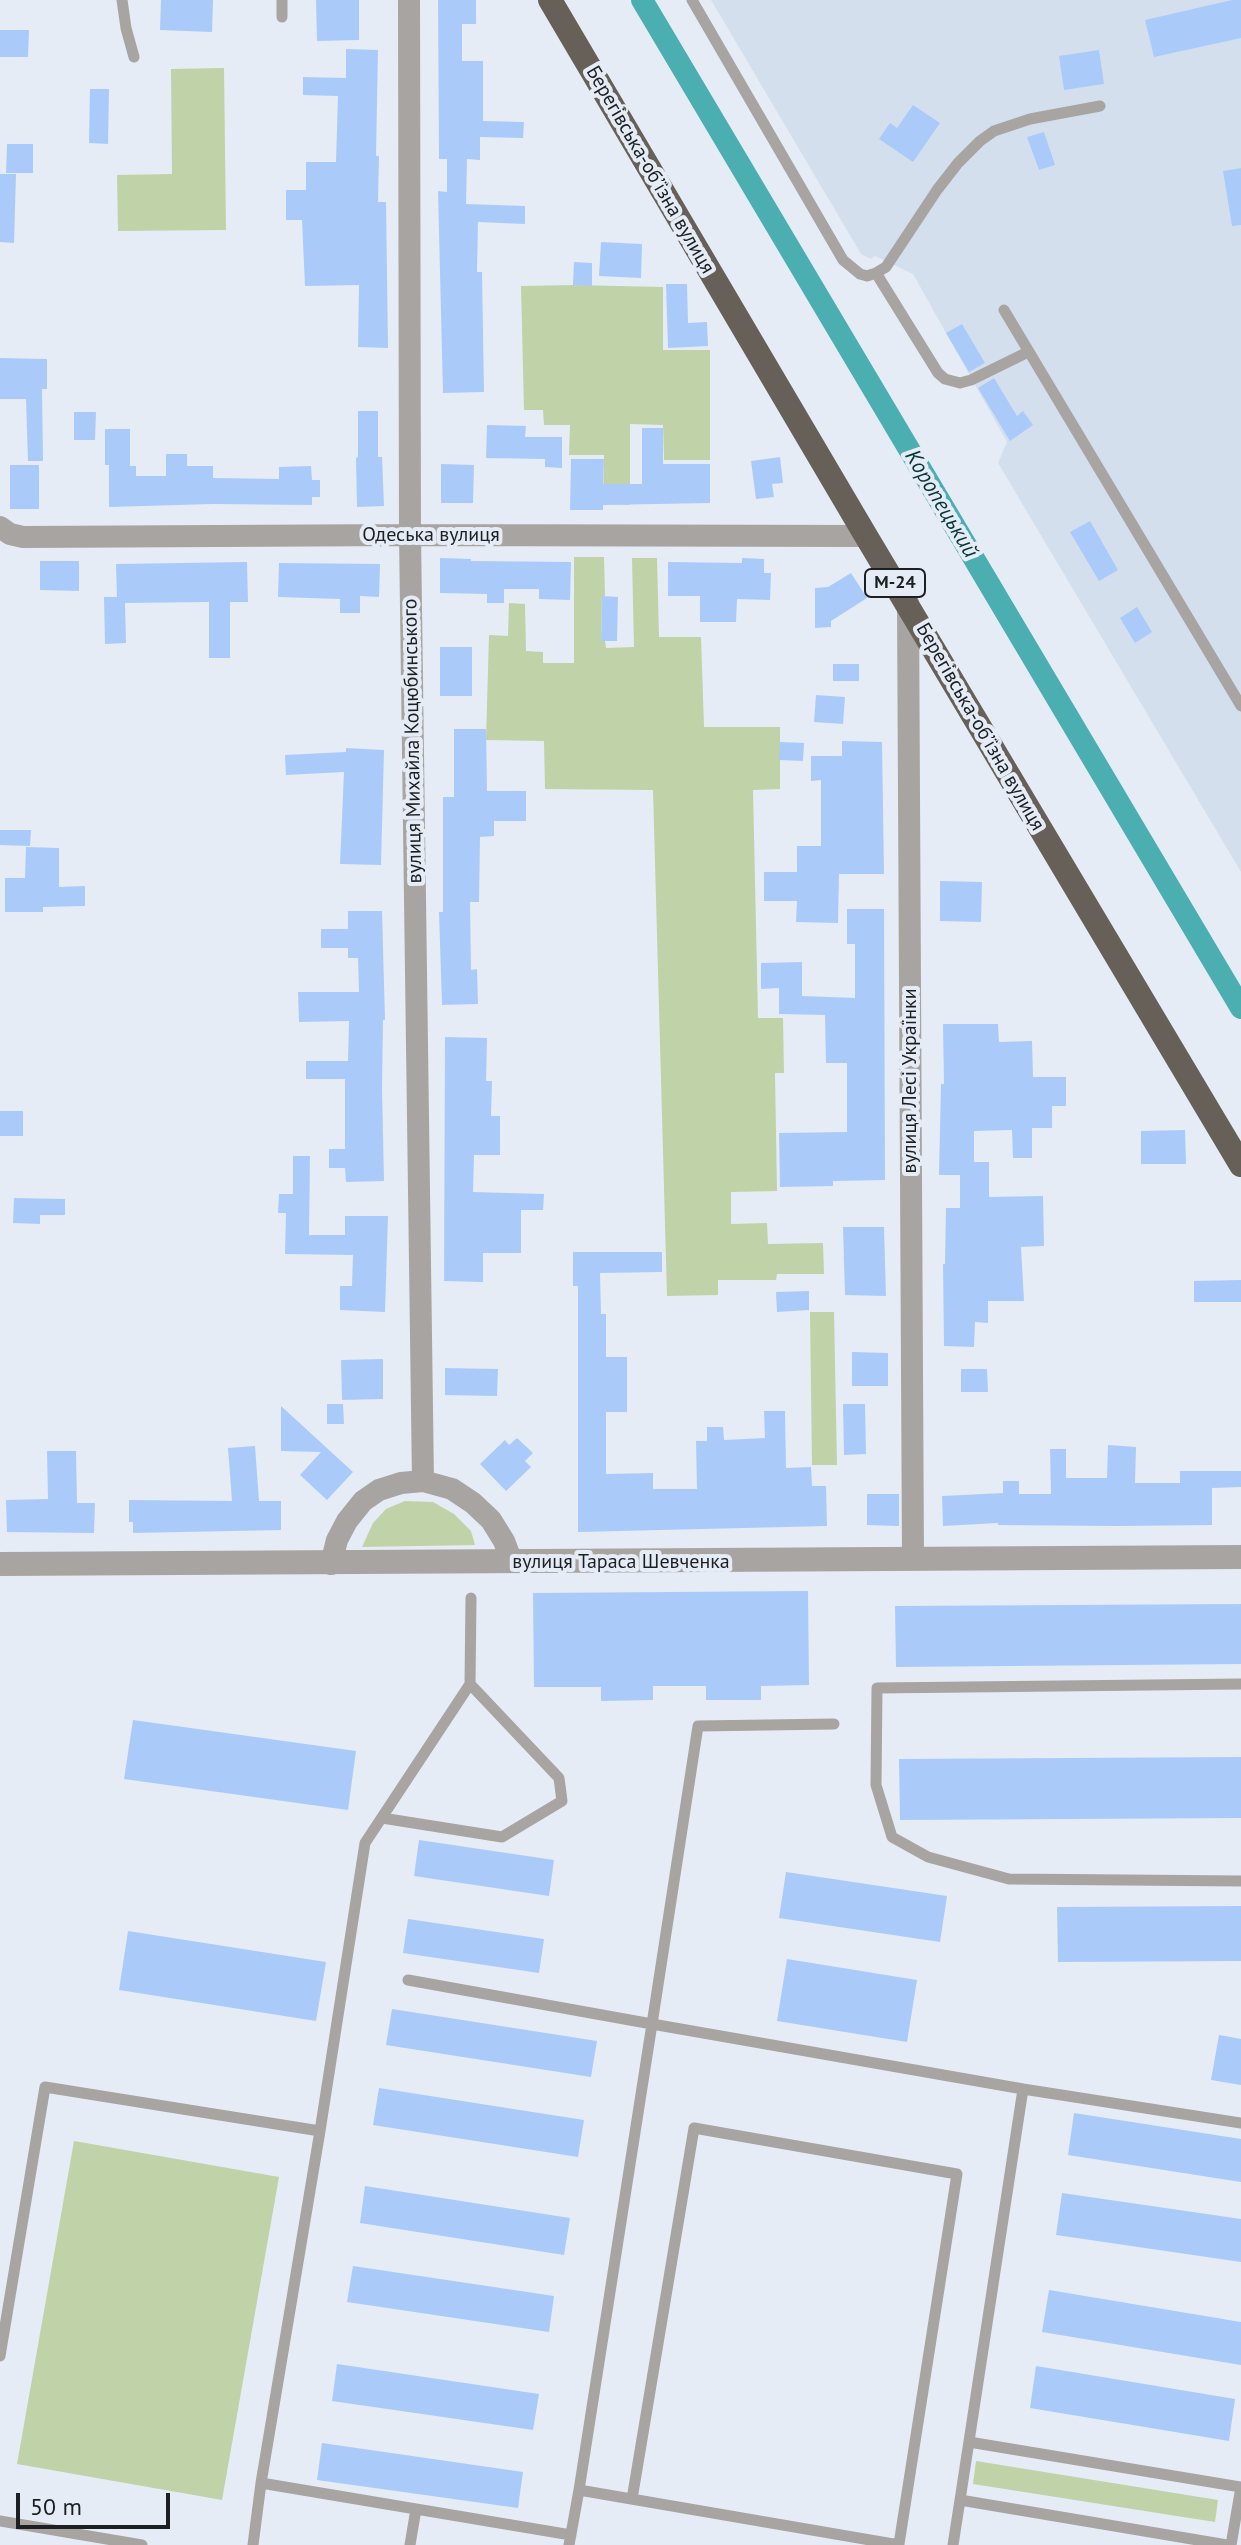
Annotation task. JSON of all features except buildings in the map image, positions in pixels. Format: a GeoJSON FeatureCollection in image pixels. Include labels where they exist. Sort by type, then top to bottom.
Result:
{"type":"FeatureCollection","features":[{"type":"Feature","properties":{"kind":"highway","name":"Берегівська-обʼїзна вулиця"},"geometry":{"type":"LineString","coordinates":[[550,0],[1241,1165]]}},
{"type":"Feature","properties":{"kind":"street","name":"вулиця Михайла Коцюбинського"},"geometry":{"type":"LineString","coordinates":[[409,0],[410,535],[423,1481]]}},
{"type":"Feature","properties":{"kind":"street","name":"Одеська вулиця"},"geometry":{"type":"LineString","coordinates":[[0,527],[10,534],[23,537],[866,536]]}},
{"type":"Feature","properties":{"kind":"street","name":"вулиця Лесі Українки"},"geometry":{"type":"LineString","coordinates":[[908,603],[913,1559]]}},
{"type":"Feature","properties":{"kind":"street"},"geometry":{"type":"LineString","coordinates":[[331,1564],[337,1540],[363,1501],[390,1486],[423,1481],[452,1489],[473,1503],[491,1520],[512,1562]]}},
{"type":"Feature","properties":{"kind":"street","name":"вулиця Тараса Шевченка"},"geometry":{"type":"LineString","coordinates":[[0,1564],[1241,1557]]}},
{"type":"Feature","properties":{"kind":"lane"},"geometry":{"type":"LineString","coordinates":[[122,0],[134,57]]}},
{"type":"Feature","properties":{"kind":"lane"},"geometry":{"type":"LineString","coordinates":[[282,0],[282,17]]}},
{"type":"Feature","properties":{"kind":"lane"},"geometry":{"type":"LineString","coordinates":[[692,0],[843,260],[867,276],[886,267],[951,172],[980,141],[994,131],[1030,119],[1100,106]]}},
{"type":"Feature","properties":{"kind":"lane"},"geometry":{"type":"LineString","coordinates":[[876,273],[938,373],[945,379],[960,383],[971,380],[1028,352]]}},
{"type":"Feature","properties":{"kind":"lane"},"geometry":{"type":"LineString","coordinates":[[1004,310],[1241,706]]}},
{"type":"Feature","properties":{"kind":"lane"},"geometry":{"type":"LineString","coordinates":[[253,2545],[365,1843],[470,1684],[471,1598]]}},
{"type":"Feature","properties":{"kind":"lane"},"geometry":{"type":"LineString","coordinates":[[382,1818],[502,1837],[562,1801],[559,1778],[470,1684]]}},
{"type":"Feature","properties":{"kind":"lane"},"geometry":{"type":"LineString","coordinates":[[1241,1684],[877,1688],[876,1785],[892,1837],[928,1857],[1009,1879],[1241,1881]]}},
{"type":"Feature","properties":{"kind":"lane"},"geometry":{"type":"LineString","coordinates":[[261,2483],[416,2509],[570,2540],[698,1726],[834,1724]]}},
{"type":"Feature","properties":{"kind":"lane"},"geometry":{"type":"LineString","coordinates":[[408,1980],[1023,2089],[1241,2123]]}},
{"type":"Feature","properties":{"kind":"lane"},"geometry":{"type":"LineString","coordinates":[[0,2356],[45,2087],[320,2131]]}},
{"type":"Feature","properties":{"kind":"lane"},"geometry":{"type":"LineString","coordinates":[[953,2545],[1023,2089]]}},
{"type":"Feature","properties":{"kind":"lane"},"geometry":{"type":"LineString","coordinates":[[579,2490],[632,2499],[899,2544],[957,2174],[694,2128],[632,2499]]}},
{"type":"Feature","properties":{"kind":"lane"},"geometry":{"type":"LineString","coordinates":[[960,2500],[1229,2545],[1241,2487],[969,2442]]}},
{"type":"Feature","properties":{"kind":"lane"},"geometry":{"type":"LineString","coordinates":[[410,2545],[416,2509]]}},
{"type":"Feature","properties":{"kind":"lane"},"geometry":{"type":"LineString","coordinates":[[0,2521],[142,2545]]}},
{"type":"Feature","properties":{"kind":"shaded area"},"geometry":{"type":"Polygon","coordinates":[[[711,0],[1241,0],[1241,872],[998,463],[1007,442],[913,274],[875,256],[871,259],[861,254],[711,0]]]}},
{"type":"Feature","properties":{"kind":"green space"},"geometry":{"type":"Polygon","coordinates":[[[224,68],[226,230],[118,231],[117,175],[172,174],[171,69],[224,68]]]}},
{"type":"Feature","properties":{"kind":"green space"},"geometry":{"type":"Polygon","coordinates":[[[521,286],[663,287],[663,350],[710,350],[710,460],[664,460],[663,425],[630,424],[630,505],[603,504],[604,455],[569,455],[570,425],[544,425],[543,410],[524,410],[521,286]]]}},
{"type":"Feature","properties":{"kind":"green space"},"geometry":{"type":"Polygon","coordinates":[[[574,557],[604,557],[605,596],[602,597],[601,640],[605,641],[606,648],[634,647],[632,558],[657,558],[659,637],[701,637],[704,727],[780,727],[780,789],[753,790],[758,1018],[783,1018],[784,1073],[775,1073],[777,1191],[731,1192],[731,1224],[767,1223],[768,1244],[823,1243],[824,1274],[777,1274],[776,1280],[718,1280],[718,1295],[667,1296],[653,790],[545,789],[544,741],[486,740],[489,635],[508,636],[509,603],[525,604],[526,651],[543,652],[543,663],[574,663],[574,557]]]}},
{"type":"Feature","properties":{"kind":"green space"},"geometry":{"type":"Polygon","coordinates":[[[810,1312],[834,1312],[837,1465],[812,1465],[810,1312]]]}},
{"type":"Feature","properties":{"kind":"green space"},"geometry":{"type":"Polygon","coordinates":[[[405,1501],[433,1502],[454,1514],[471,1531],[475,1545],[362,1547],[373,1523],[386,1509],[405,1501]]]}},
{"type":"Feature","properties":{"kind":"green space"},"geometry":{"type":"Polygon","coordinates":[[[74,2141],[279,2177],[222,2500],[17,2464],[74,2141]]]}},
{"type":"Feature","properties":{"kind":"green space"},"geometry":{"type":"Polygon","coordinates":[[[976,2461],[1218,2500],[1215,2522],[973,2484],[976,2461]]]}},
{"type":"Feature","properties":{"kind":"waterway","name":"Коропецький"},"geometry":{"type":"LineString","coordinates":[[642,0],[1241,1008]]}}]}
